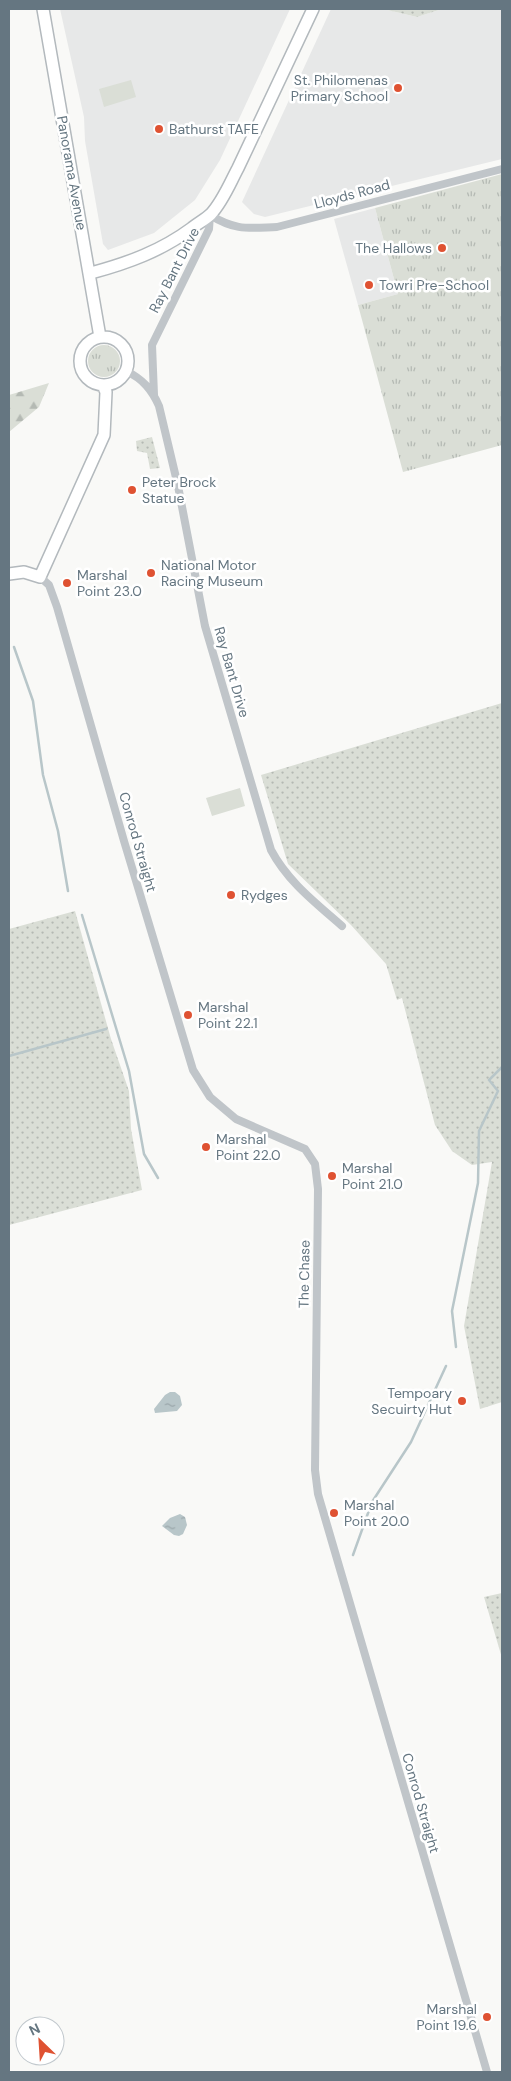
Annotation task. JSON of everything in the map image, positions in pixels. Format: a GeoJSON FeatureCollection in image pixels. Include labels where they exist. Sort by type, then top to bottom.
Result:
{"type":"FeatureCollection","features":[{"type":"Feature","properties":{"kind":"street","name":"Panorama Avenue"},"geometry":{"type":"LineString","coordinates":[[43,9],[100,337]]}},
{"type":"Feature","properties":{"kind":"street"},"geometry":{"type":"LineString","coordinates":[[90,273],[128,263],[155,251],[172,242],[210,215],[226,193],[313,9]]}},
{"type":"Feature","properties":{"kind":"street","name":"Lloyds Road"},"geometry":{"type":"LineString","coordinates":[[210,215],[241,229],[277,227],[502,169]]}},
{"type":"Feature","properties":{"kind":"street","name":"Ray Bant Drive"},"geometry":{"type":"LineString","coordinates":[[154,396],[152,345],[210,229],[210,215]]}},
{"type":"Feature","properties":{"kind":"street"},"geometry":{"type":"LineString","coordinates":[[108,336],[121,343],[128,356],[126,371],[117,382],[103,386],[85,377],[80,363],[80,356],[87,343],[100,337],[108,336]]}},
{"type":"Feature","properties":{"kind":"street","name":"Ray Bant Drive"},"geometry":{"type":"LineString","coordinates":[[126,371],[140,378],[154,396],[163,418],[206,626],[271,850],[280,868],[297,886],[342,926]]}},
{"type":"Feature","properties":{"kind":"street"},"geometry":{"type":"LineString","coordinates":[[10,574],[24,572],[40,577],[104,436],[106,392],[103,386]]}},
{"type":"Feature","properties":{"kind":"street","name":"Conrod Straight"},"geometry":{"type":"LineString","coordinates":[[40,577],[46,581],[52,590],[124,841],[193,1070]]}},
{"type":"Feature","properties":{"kind":"street","name":"The Chase"},"geometry":{"type":"LineString","coordinates":[[193,1070],[204,1089],[226,1111],[245,1124],[298,1145],[310,1154],[315,1164],[318,1188],[315,1470],[318,1494],[331,1541]]}},
{"type":"Feature","properties":{"kind":"street","name":"Conrod Straight"},"geometry":{"type":"LineString","coordinates":[[331,1541],[488,2072]]}},
{"type":"Feature","properties":{"kind":"shaded area","name":"Bathurst TAFE"},"geometry":{"type":"Polygon","coordinates":[[[60,9],[290,9],[220,160],[195,200],[154,233],[108,250],[103,244],[85,141],[84,117],[60,9]]]}},
{"type":"Feature","properties":{"kind":"shaded area","name":"St. Philomenas Primary School"},"geometry":{"type":"Polygon","coordinates":[[[331,9],[383,9],[417,17],[442,9],[502,9],[502,159],[265,217],[254,214],[242,202],[331,9]]]}},
{"type":"Feature","properties":{"kind":"shaded area"},"geometry":{"type":"Polygon","coordinates":[[[375,208],[398,294],[358,305],[334,219],[375,208]]]}},
{"type":"Feature","properties":{"kind":"green space"},"geometry":{"type":"Polygon","coordinates":[[[383,9],[442,9],[417,17],[383,9]]]}},
{"type":"Feature","properties":{"kind":"green space"},"geometry":{"type":"Polygon","coordinates":[[[131,80],[136,97],[104,107],[99,89],[131,80]]]}},
{"type":"Feature","properties":{"kind":"green space"},"geometry":{"type":"Polygon","coordinates":[[[502,174],[502,445],[403,472],[358,305],[398,294],[375,208],[502,174]]]}},
{"type":"Feature","properties":{"kind":"green space"},"geometry":{"type":"Polygon","coordinates":[[[104,345],[110,346],[115,350],[119,355],[119,367],[115,372],[110,376],[104,377],[98,376],[93,372],[89,367],[88,361],[89,355],[93,350],[98,346],[104,345]]]}},
{"type":"Feature","properties":{"kind":"green space"},"geometry":{"type":"Polygon","coordinates":[[[49,383],[39,407],[9,432],[9,395],[49,383]]]}},
{"type":"Feature","properties":{"kind":"green space"},"geometry":{"type":"Polygon","coordinates":[[[152,437],[160,468],[150,469],[147,453],[137,451],[136,441],[152,437]]]}},
{"type":"Feature","properties":{"kind":"green space"},"geometry":{"type":"Polygon","coordinates":[[[502,703],[502,1402],[480,1409],[464,1326],[492,1162],[472,1165],[452,1151],[435,1125],[402,998],[397,1000],[386,964],[351,925],[288,864],[261,775],[502,703]]]}},
{"type":"Feature","properties":{"kind":"green space"},"geometry":{"type":"Polygon","coordinates":[[[240,788],[245,806],[212,816],[206,798],[240,788]]]}},
{"type":"Feature","properties":{"kind":"green space"},"geometry":{"type":"Polygon","coordinates":[[[75,911],[111,1039],[129,1091],[131,1129],[142,1190],[9,1225],[9,929],[75,911]]]}},
{"type":"Feature","properties":{"kind":"green space"},"geometry":{"type":"Polygon","coordinates":[[[502,1593],[502,1658],[484,1597],[502,1593]]]}},
{"type":"Feature","properties":{"kind":"water"},"geometry":{"type":"Polygon","coordinates":[[[175,1392],[180,1396],[182,1405],[177,1411],[155,1413],[154,1409],[165,1395],[175,1392]]]}},
{"type":"Feature","properties":{"kind":"water"},"geometry":{"type":"Polygon","coordinates":[[[180,1514],[185,1517],[187,1525],[183,1534],[179,1536],[174,1535],[162,1526],[170,1518],[180,1514]]]}},
{"type":"Feature","properties":{"kind":"waterway"},"geometry":{"type":"LineString","coordinates":[[14,647],[33,701],[43,775],[58,831],[68,891]]}},
{"type":"Feature","properties":{"kind":"waterway"},"geometry":{"type":"LineString","coordinates":[[82,915],[129,1071],[144,1154],[158,1178]]}},
{"type":"Feature","properties":{"kind":"waterway"},"geometry":{"type":"LineString","coordinates":[[9,1056],[106,1029]]}},
{"type":"Feature","properties":{"kind":"waterway"},"geometry":{"type":"LineString","coordinates":[[456,1347],[452,1311],[478,1183],[479,1131],[498,1091],[489,1080],[502,1067]]}},
{"type":"Feature","properties":{"kind":"waterway"},"geometry":{"type":"LineString","coordinates":[[353,1555],[372,1502],[411,1442],[446,1366]]}},
{"type":"Feature","properties":{"kind":"place","name":"St. Philomenas Primary School"},"geometry":{"type":"Point","coordinates":[398,88]}},
{"type":"Feature","properties":{"kind":"place","name":"Bathurst TAFE"},"geometry":{"type":"Point","coordinates":[159,129]}},
{"type":"Feature","properties":{"kind":"place","name":"The Hallows"},"geometry":{"type":"Point","coordinates":[442,248]}},
{"type":"Feature","properties":{"kind":"place","name":"Towri Pre-School"},"geometry":{"type":"Point","coordinates":[369,285]}},
{"type":"Feature","properties":{"kind":"place","name":"Peter Brock Statue"},"geometry":{"type":"Point","coordinates":[132,490]}},
{"type":"Feature","properties":{"kind":"place","name":"National Motor Racing Museum"},"geometry":{"type":"Point","coordinates":[151,573]}},
{"type":"Feature","properties":{"kind":"place","name":"Marshal Point 23.0"},"geometry":{"type":"Point","coordinates":[67,583]}},
{"type":"Feature","properties":{"kind":"place","name":"Rydges"},"geometry":{"type":"Point","coordinates":[231,895]}},
{"type":"Feature","properties":{"kind":"place","name":"Marshal Point 22.1"},"geometry":{"type":"Point","coordinates":[188,1015]}},
{"type":"Feature","properties":{"kind":"place","name":"Marshal Point 22.0"},"geometry":{"type":"Point","coordinates":[206,1147]}},
{"type":"Feature","properties":{"kind":"place","name":"Marshal Point 21.0"},"geometry":{"type":"Point","coordinates":[332,1176]}},
{"type":"Feature","properties":{"kind":"place","name":"Tempoary Secuirty Hut"},"geometry":{"type":"Point","coordinates":[462,1401]}},
{"type":"Feature","properties":{"kind":"place","name":"Marshal Point 20.0"},"geometry":{"type":"Point","coordinates":[334,1513]}},
{"type":"Feature","properties":{"kind":"place","name":"Marshal Point 19.6"},"geometry":{"type":"Point","coordinates":[487,2017]}}]}
